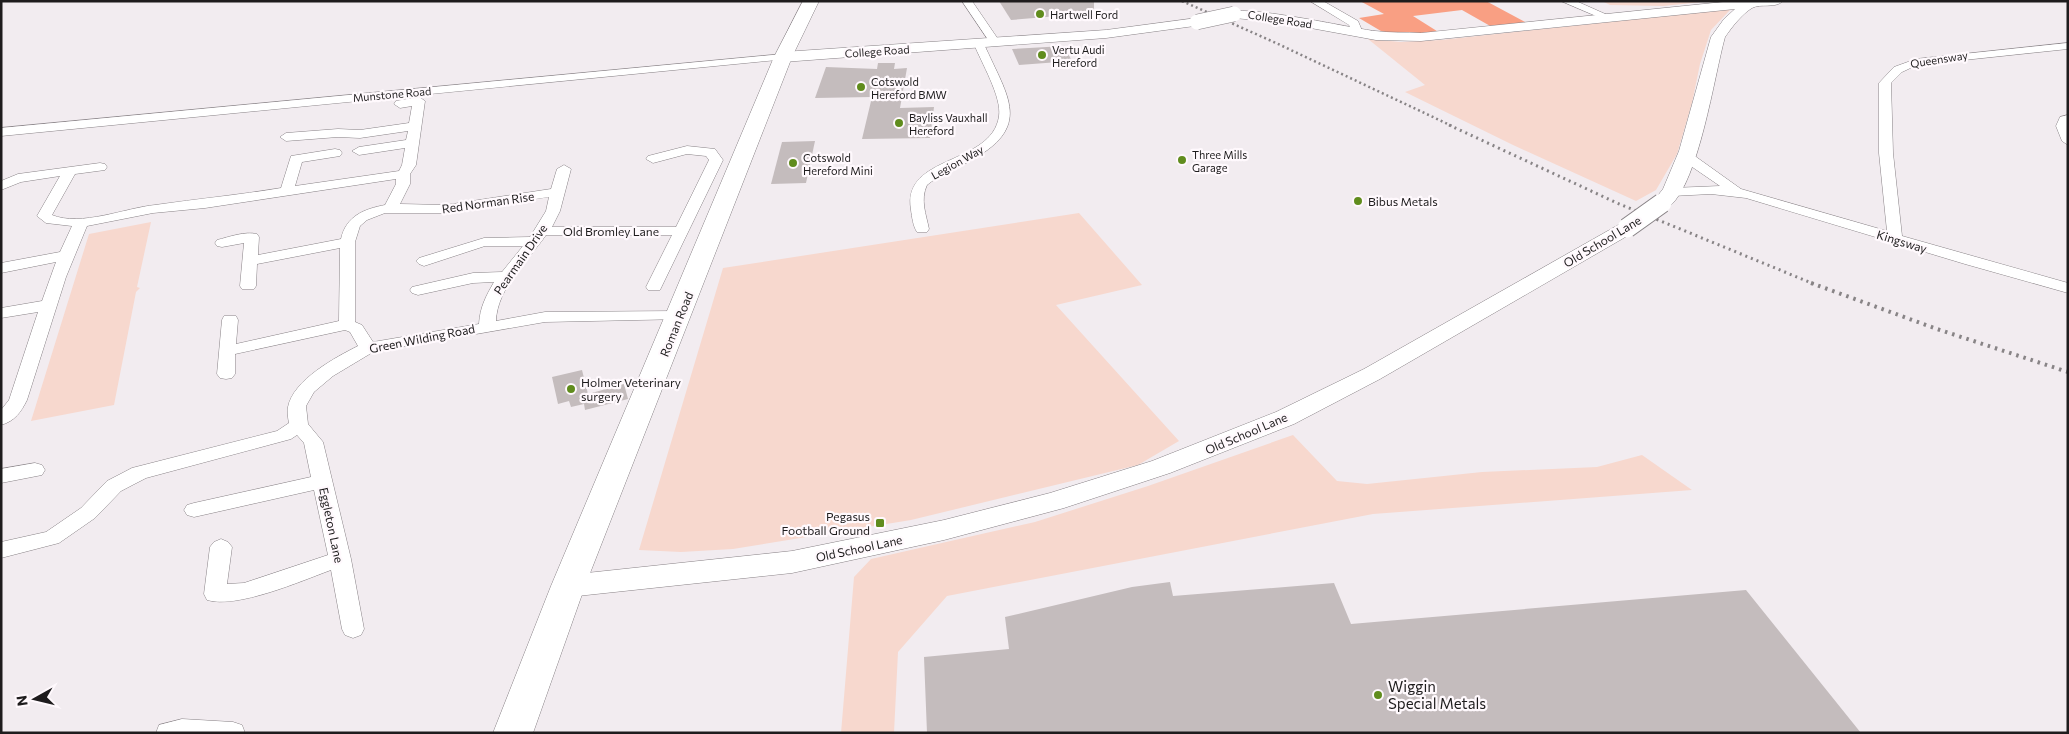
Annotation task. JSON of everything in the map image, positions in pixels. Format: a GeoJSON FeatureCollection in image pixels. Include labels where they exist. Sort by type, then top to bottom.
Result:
{"type":"FeatureCollection","features":[{"type":"Feature","properties":{"kind":"main road","name":"Roman Road"},"geometry":{"type":"LineString","coordinates":[[513,733],[568,586],[783,58],[811,1]]}},
{"type":"Feature","properties":{"kind":"street"},"geometry":{"type":"LineString","coordinates":[[967,1],[995,42]]}},
{"type":"Feature","properties":{"kind":"street"},"geometry":{"type":"LineString","coordinates":[[1315,1],[1354,23],[1358,33]]}},
{"type":"Feature","properties":{"kind":"street"},"geometry":{"type":"LineString","coordinates":[[1566,1],[1607,17]]}},
{"type":"Feature","properties":{"kind":"street","name":"College Road"},"geometry":{"type":"LineString","coordinates":[[783,58],[1106,34],[1197,22],[1234,14],[1270,17],[1358,33],[1394,37],[1420,37],[1776,1]]}},
{"type":"Feature","properties":{"kind":"street"},"geometry":{"type":"LineString","coordinates":[[1667,198],[1686,157],[1718,37],[1735,15],[1748,4]]}},
{"type":"Feature","properties":{"kind":"street","name":"Legion Way"},"geometry":{"type":"LineString","coordinates":[[922,229],[916,202],[919,187],[929,177],[985,148],[998,135],[1006,120],[1007,111],[1004,102],[979,44]]}},
{"type":"Feature","properties":{"kind":"street","name":"Queensway"},"geometry":{"type":"LineString","coordinates":[[1895,239],[1886,153],[1885,82],[1889,76],[1903,65],[1916,62],[2068,46]]}},
{"type":"Feature","properties":{"kind":"street","name":"Munstone Road"},"geometry":{"type":"LineString","coordinates":[[1,132],[783,58]]}},
{"type":"Feature","properties":{"kind":"street"},"geometry":{"type":"LineString","coordinates":[[399,104],[437,98]]}},
{"type":"Feature","properties":{"kind":"street"},"geometry":{"type":"LineString","coordinates":[[391,207],[403,184],[413,143],[420,101]]}},
{"type":"Feature","properties":{"kind":"street"},"geometry":{"type":"LineString","coordinates":[[2068,119],[2064,120],[2062,126],[2068,141]]}},
{"type":"Feature","properties":{"kind":"street"},"geometry":{"type":"LineString","coordinates":[[286,137],[338,133],[360,134],[416,126]]}},
{"type":"Feature","properties":{"kind":"street"},"geometry":{"type":"LineString","coordinates":[[359,151],[413,143]]}},
{"type":"Feature","properties":{"kind":"street","name":"Old Bromley Lane"},"geometry":{"type":"LineString","coordinates":[[653,160],[686,150],[710,152],[716,160],[654,287]]}},
{"type":"Feature","properties":{"kind":"street"},"geometry":{"type":"LineString","coordinates":[[287,192],[296,159],[335,153]]}},
{"type":"Feature","properties":{"kind":"street","name":"Kingsway"},"geometry":{"type":"LineString","coordinates":[[1686,157],[1736,191],[2068,288]]}},
{"type":"Feature","properties":{"kind":"street"},"geometry":{"type":"LineString","coordinates":[[1,186],[18,178],[100,167]]}},
{"type":"Feature","properties":{"kind":"street"},"geometry":{"type":"LineString","coordinates":[[70,171],[44,216],[50,220],[82,223],[152,209],[205,204],[287,192],[406,169]]}},
{"type":"Feature","properties":{"kind":"street"},"geometry":{"type":"LineString","coordinates":[[557,192],[564,169]]}},
{"type":"Feature","properties":{"kind":"street","name":"Kingsway"},"geometry":{"type":"LineString","coordinates":[[1667,198],[1736,191]]}},
{"type":"Feature","properties":{"kind":"street","name":"Red Norman Rise"},"geometry":{"type":"LineString","coordinates":[[347,324],[348,242],[354,222],[367,214],[391,207],[442,209],[557,192]]}},
{"type":"Feature","properties":{"kind":"street","name":"Pearmain Drive"},"geometry":{"type":"LineString","coordinates":[[487,326],[485,316],[494,296],[552,212],[557,192]]}},
{"type":"Feature","properties":{"kind":"street","name":"Old School Lane"},"geometry":{"type":"LineString","coordinates":[[568,586],[792,562],[944,530],[1054,502],[1161,467],[1284,418],[1372,374],[1627,228],[1667,198]]}},
{"type":"Feature","properties":{"kind":"street"},"geometry":{"type":"LineString","coordinates":[[1,419],[13,410],[18,400],[77,227],[82,223]]}},
{"type":"Feature","properties":{"kind":"street","name":"Old Bromley Lane"},"geometry":{"type":"LineString","coordinates":[[424,261],[484,242],[537,236],[681,231]]}},
{"type":"Feature","properties":{"kind":"street"},"geometry":{"type":"LineString","coordinates":[[222,243],[252,237],[248,286]]}},
{"type":"Feature","properties":{"kind":"street"},"geometry":{"type":"LineString","coordinates":[[250,261],[348,242]]}},
{"type":"Feature","properties":{"kind":"street"},"geometry":{"type":"LineString","coordinates":[[1,268],[67,255]]}},
{"type":"Feature","properties":{"kind":"street"},"geometry":{"type":"LineString","coordinates":[[418,290],[467,279],[507,277]]}},
{"type":"Feature","properties":{"kind":"street"},"geometry":{"type":"LineString","coordinates":[[1,313],[49,305]]}},
{"type":"Feature","properties":{"kind":"street","name":"Green Wilding Road"},"geometry":{"type":"LineString","coordinates":[[299,425],[297,408],[307,389],[347,358],[368,348],[545,317],[678,316]]}},
{"type":"Feature","properties":{"kind":"street"},"geometry":{"type":"LineString","coordinates":[[226,374],[230,320]]}},
{"type":"Feature","properties":{"kind":"street"},"geometry":{"type":"LineString","coordinates":[[227,351],[347,324],[356,329],[368,348]]}},
{"type":"Feature","properties":{"kind":"street"},"geometry":{"type":"LineString","coordinates":[[1,550],[52,538],[88,513],[114,486],[139,473],[284,435],[299,425]]}},
{"type":"Feature","properties":{"kind":"street","name":"Eggleton Lane"},"geometry":{"type":"LineString","coordinates":[[299,425],[313,442],[340,559],[353,629]]}},
{"type":"Feature","properties":{"kind":"street"},"geometry":{"type":"LineString","coordinates":[[1,476],[35,470]]}},
{"type":"Feature","properties":{"kind":"street"},"geometry":{"type":"LineString","coordinates":[[194,510],[323,481]]}},
{"type":"Feature","properties":{"kind":"street"},"geometry":{"type":"LineString","coordinates":[[221,547],[215,594],[245,591],[340,559]]}},
{"type":"Feature","properties":{"kind":"street"},"geometry":{"type":"LineString","coordinates":[[168,733],[182,730],[233,733]]}},
{"type":"Feature","properties":{"kind":"shaded area"},"geometry":{"type":"Polygon","coordinates":[[[1360,1],[1486,1],[1527,23],[1492,27],[1462,10],[1413,16],[1440,33],[1386,34],[1359,18],[1384,14],[1360,1]]]}},
{"type":"Feature","properties":{"kind":"shaded area"},"geometry":{"type":"Polygon","coordinates":[[[1602,1],[1712,1],[1663,6],[1610,5],[1602,1]]]}},
{"type":"Feature","properties":{"kind":"shaded area"},"geometry":{"type":"Polygon","coordinates":[[[1729,9],[1711,30],[1700,64],[1692,103],[1677,154],[1656,190],[1636,201],[1513,145],[1405,92],[1425,85],[1368,39],[1401,42],[1441,40],[1729,9]]]}},
{"type":"Feature","properties":{"kind":"shaded area"},"geometry":{"type":"Polygon","coordinates":[[[1079,213],[1142,285],[1056,305],[1179,441],[1138,465],[911,520],[733,549],[681,552],[639,550],[723,268],[1079,213]]]}},
{"type":"Feature","properties":{"kind":"shaded area"},"geometry":{"type":"Polygon","coordinates":[[[151,222],[137,287],[140,288],[136,292],[114,405],[31,421],[89,234],[151,222]]]}},
{"type":"Feature","properties":{"kind":"shaded area"},"geometry":{"type":"Polygon","coordinates":[[[1293,435],[1337,481],[1367,484],[1482,472],[1597,467],[1642,455],[1692,490],[1373,514],[947,596],[898,652],[894,733],[841,733],[854,577],[871,559],[1035,522],[1148,486],[1293,435]]]}},
{"type":"Feature","properties":{"kind":"building","name":"Hartwell Ford"},"geometry":{"type":"Polygon","coordinates":[[[999,1],[1094,1],[1094,13],[1011,20],[999,1]]]}},
{"type":"Feature","properties":{"kind":"building","name":"Vertu Audi Hereford"},"geometry":{"type":"Polygon","coordinates":[[[1064,46],[1072,61],[1019,65],[1012,49],[1064,46]]]}},
{"type":"Feature","properties":{"kind":"building"},"geometry":{"type":"Polygon","coordinates":[[[878,63],[895,63],[894,69],[907,68],[900,108],[934,107],[930,138],[862,139],[872,97],[815,98],[826,67],[877,69],[878,63]]]}},
{"type":"Feature","properties":{"kind":"building","name":"Cotswold Hereford Mini"},"geometry":{"type":"Polygon","coordinates":[[[815,141],[806,183],[771,184],[782,142],[815,141]]]}},
{"type":"Feature","properties":{"kind":"building","name":"Holmer Veterinary surgery"},"geometry":{"type":"Polygon","coordinates":[[[582,370],[588,394],[624,384],[628,399],[585,410],[584,404],[571,407],[569,401],[558,404],[552,377],[582,370]]]}},
{"type":"Feature","properties":{"kind":"building","name":"Wiggin Special Metals"},"geometry":{"type":"Polygon","coordinates":[[[1170,582],[1173,596],[1334,583],[1351,624],[1746,590],[1861,733],[927,733],[924,657],[1009,649],[1005,617],[1132,587],[1170,582]]]}},
{"type":"Feature","properties":{"kind":"railway"},"geometry":{"type":"LineString","coordinates":[[1182,1],[1452,126]]}},
{"type":"Feature","properties":{"kind":"railway"},"geometry":{"type":"LineString","coordinates":[[1449,125],[1617,203],[1814,284]]}},
{"type":"Feature","properties":{"kind":"railway"},"geometry":{"type":"LineString","coordinates":[[1811,283],[1937,329],[2068,372]]}},
{"type":"Feature","properties":{"kind":"place","name":"Hartwell Ford"},"geometry":{"type":"Point","coordinates":[1040,14]}},
{"type":"Feature","properties":{"kind":"place","name":"Vertu Audi Hereford"},"geometry":{"type":"Point","coordinates":[1042,55]}},
{"type":"Feature","properties":{"kind":"place","name":"Cotswold Hereford BMW"},"geometry":{"type":"Point","coordinates":[861,87]}},
{"type":"Feature","properties":{"kind":"place","name":"Bayliss Vauxhall Hereford"},"geometry":{"type":"Point","coordinates":[899,123]}},
{"type":"Feature","properties":{"kind":"place","name":"Three Mills Garage"},"geometry":{"type":"Point","coordinates":[1182,160]}},
{"type":"Feature","properties":{"kind":"place","name":"Cotswold Hereford Mini"},"geometry":{"type":"Point","coordinates":[793,163]}},
{"type":"Feature","properties":{"kind":"place","name":"Bibus Metals"},"geometry":{"type":"Point","coordinates":[1358,201]}},
{"type":"Feature","properties":{"kind":"place","name":"Holmer Veterinary surgery"},"geometry":{"type":"Point","coordinates":[571,389]}},
{"type":"Feature","properties":{"kind":"place","name":"Pegasus Football Ground"},"geometry":{"type":"Point","coordinates":[880,523]}},
{"type":"Feature","properties":{"kind":"place","name":"Wiggin Special Metals"},"geometry":{"type":"Point","coordinates":[1378,695]}}]}
